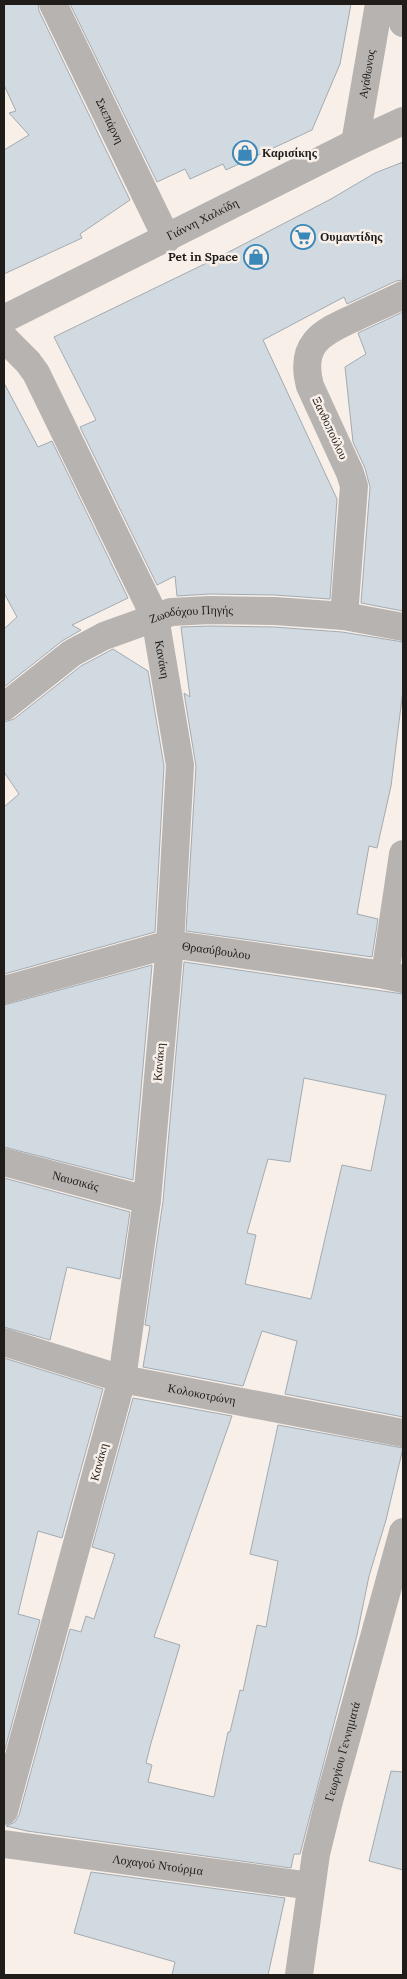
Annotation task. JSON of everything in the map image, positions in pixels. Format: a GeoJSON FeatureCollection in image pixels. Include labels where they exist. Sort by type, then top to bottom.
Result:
{"type":"FeatureCollection","features":[{"type":"Feature","properties":{"kind":"street","name":"Σκεπάρνη"},"geometry":{"type":"LineString","coordinates":[[52,4],[167,239]]}},
{"type":"Feature","properties":{"kind":"street","name":"Αγάθωνος"},"geometry":{"type":"LineString","coordinates":[[355,143],[379,4]]}},
{"type":"Feature","properties":{"kind":"street"},"geometry":{"type":"LineString","coordinates":[[397,4],[403,23]]}},
{"type":"Feature","properties":{"kind":"street","name":"Γιάννη Χαλκίδη"},"geometry":{"type":"LineString","coordinates":[[4,319],[167,239],[355,143],[403,121]]}},
{"type":"Feature","properties":{"kind":"street","name":"Ξανθοπούλου"},"geometry":{"type":"LineString","coordinates":[[344,616],[354,486],[350,473],[310,386],[306,373],[307,360],[312,346],[320,336],[331,328],[403,295]]}},
{"type":"Feature","properties":{"kind":"street","name":"Κανάκη"},"geometry":{"type":"LineString","coordinates":[[4,338],[28,362],[36,374],[155,618],[180,765],[170,944],[147,1200],[122,1379],[4,1812]]}},
{"type":"Feature","properties":{"kind":"street","name":"Ζωοδόχου Πηγής"},"geometry":{"type":"LineString","coordinates":[[4,707],[72,653],[104,636],[178,612],[210,610],[274,611],[344,616],[403,627]]}},
{"type":"Feature","properties":{"kind":"street"},"geometry":{"type":"LineString","coordinates":[[394,977],[403,854]]}},
{"type":"Feature","properties":{"kind":"street","name":"Θρασύβουλου"},"geometry":{"type":"LineString","coordinates":[[4,990],[170,944],[394,977]]}},
{"type":"Feature","properties":{"kind":"street","name":"Ναυσικάς"},"geometry":{"type":"LineString","coordinates":[[4,1162],[147,1200]]}},
{"type":"Feature","properties":{"kind":"street","name":"Κολοκοτρώνη"},"geometry":{"type":"LineString","coordinates":[[4,1342],[122,1379],[403,1433]]}},
{"type":"Feature","properties":{"kind":"street","name":"Γεωργίου Γεννηματά"},"geometry":{"type":"LineString","coordinates":[[299,1975],[316,1854],[403,1532]]}},
{"type":"Feature","properties":{"kind":"street","name":"Λοχαγού Ντούρμα"},"geometry":{"type":"LineString","coordinates":[[4,1844],[311,1886]]}},
{"type":"Feature","properties":{"kind":"building"},"geometry":{"type":"Polygon","coordinates":[[[4,4],[38,4],[39,11],[130,200],[80,234],[82,238],[4,274],[4,150],[29,135],[9,113],[16,111],[4,85],[4,4]]]}},
{"type":"Feature","properties":{"kind":"building"},"geometry":{"type":"Polygon","coordinates":[[[70,4],[351,4],[340,64],[312,130],[226,170],[223,164],[190,179],[185,169],[157,182],[70,4]]]}},
{"type":"Feature","properties":{"kind":"building"},"geometry":{"type":"Polygon","coordinates":[[[403,162],[403,280],[396,281],[347,304],[344,297],[263,340],[337,499],[330,599],[275,595],[210,594],[177,596],[175,576],[157,585],[80,427],[96,420],[54,337],[221,256],[331,199],[375,173],[403,162]]]}},
{"type":"Feature","properties":{"kind":"building"},"geometry":{"type":"Polygon","coordinates":[[[403,312],[403,611],[361,603],[370,487],[365,468],[353,442],[345,367],[366,354],[358,333],[403,312]]]}},
{"type":"Feature","properties":{"kind":"building"},"geometry":{"type":"Polygon","coordinates":[[[4,383],[38,447],[52,441],[128,598],[72,625],[81,630],[62,641],[4,687],[4,629],[17,617],[4,593],[4,383]]]}},
{"type":"Feature","properties":{"kind":"building"},"geometry":{"type":"Polygon","coordinates":[[[181,627],[274,627],[342,632],[403,642],[403,690],[391,786],[377,848],[369,846],[357,914],[378,919],[372,957],[186,931],[196,766],[184,693],[190,697],[181,627]]]}},
{"type":"Feature","properties":{"kind":"building"},"geometry":{"type":"Polygon","coordinates":[[[113,649],[148,671],[164,766],[155,932],[4,974],[4,807],[19,794],[4,772],[4,722],[14,719],[81,666],[113,649]]]}},
{"type":"Feature","properties":{"kind":"building"},"geometry":{"type":"Polygon","coordinates":[[[184,962],[403,994],[403,1417],[285,1394],[297,1341],[262,1331],[243,1386],[143,1367],[150,1326],[145,1325],[163,1201],[184,962]],[[304,1078],[290,1162],[268,1159],[247,1233],[256,1235],[245,1284],[311,1299],[342,1165],[371,1171],[386,1095],[304,1078]]]}},
{"type":"Feature","properties":{"kind":"building"},"geometry":{"type":"Polygon","coordinates":[[[152,965],[133,1180],[4,1147],[4,1005],[152,965]]]}},
{"type":"Feature","properties":{"kind":"building"},"geometry":{"type":"Polygon","coordinates":[[[4,1178],[130,1212],[120,1279],[67,1267],[50,1340],[4,1327],[4,1178]]]}},
{"type":"Feature","properties":{"kind":"building"},"geometry":{"type":"Polygon","coordinates":[[[4,1358],[103,1389],[62,1538],[38,1531],[18,1614],[40,1620],[4,1753],[4,1358]]]}},
{"type":"Feature","properties":{"kind":"building"},"geometry":{"type":"Polygon","coordinates":[[[133,1398],[232,1416],[154,1637],[180,1645],[146,1763],[152,1765],[148,1782],[214,1797],[228,1732],[230,1732],[240,1690],[243,1691],[257,1625],[266,1627],[278,1561],[250,1554],[278,1425],[403,1448],[300,1854],[294,1854],[291,1868],[27,1831],[6,1826],[15,1822],[19,1815],[70,1629],[81,1632],[86,1616],[94,1619],[115,1554],[92,1547],[133,1398]]]}},
{"type":"Feature","properties":{"kind":"building"},"geometry":{"type":"Polygon","coordinates":[[[391,1771],[403,1772],[403,1870],[369,1861],[391,1771]]]}},
{"type":"Feature","properties":{"kind":"building"},"geometry":{"type":"Polygon","coordinates":[[[91,1872],[285,1898],[268,1975],[172,1975],[175,1962],[74,1933],[91,1872]]]}},
{"type":"Feature","properties":{"kind":"place","name":"Καρισίκης"},"geometry":{"type":"Point","coordinates":[245,153]}},
{"type":"Feature","properties":{"kind":"place","name":"Ουμαντίδης"},"geometry":{"type":"Point","coordinates":[303,237]}},
{"type":"Feature","properties":{"kind":"place","name":"Pet in Space"},"geometry":{"type":"Point","coordinates":[256,257]}}]}
